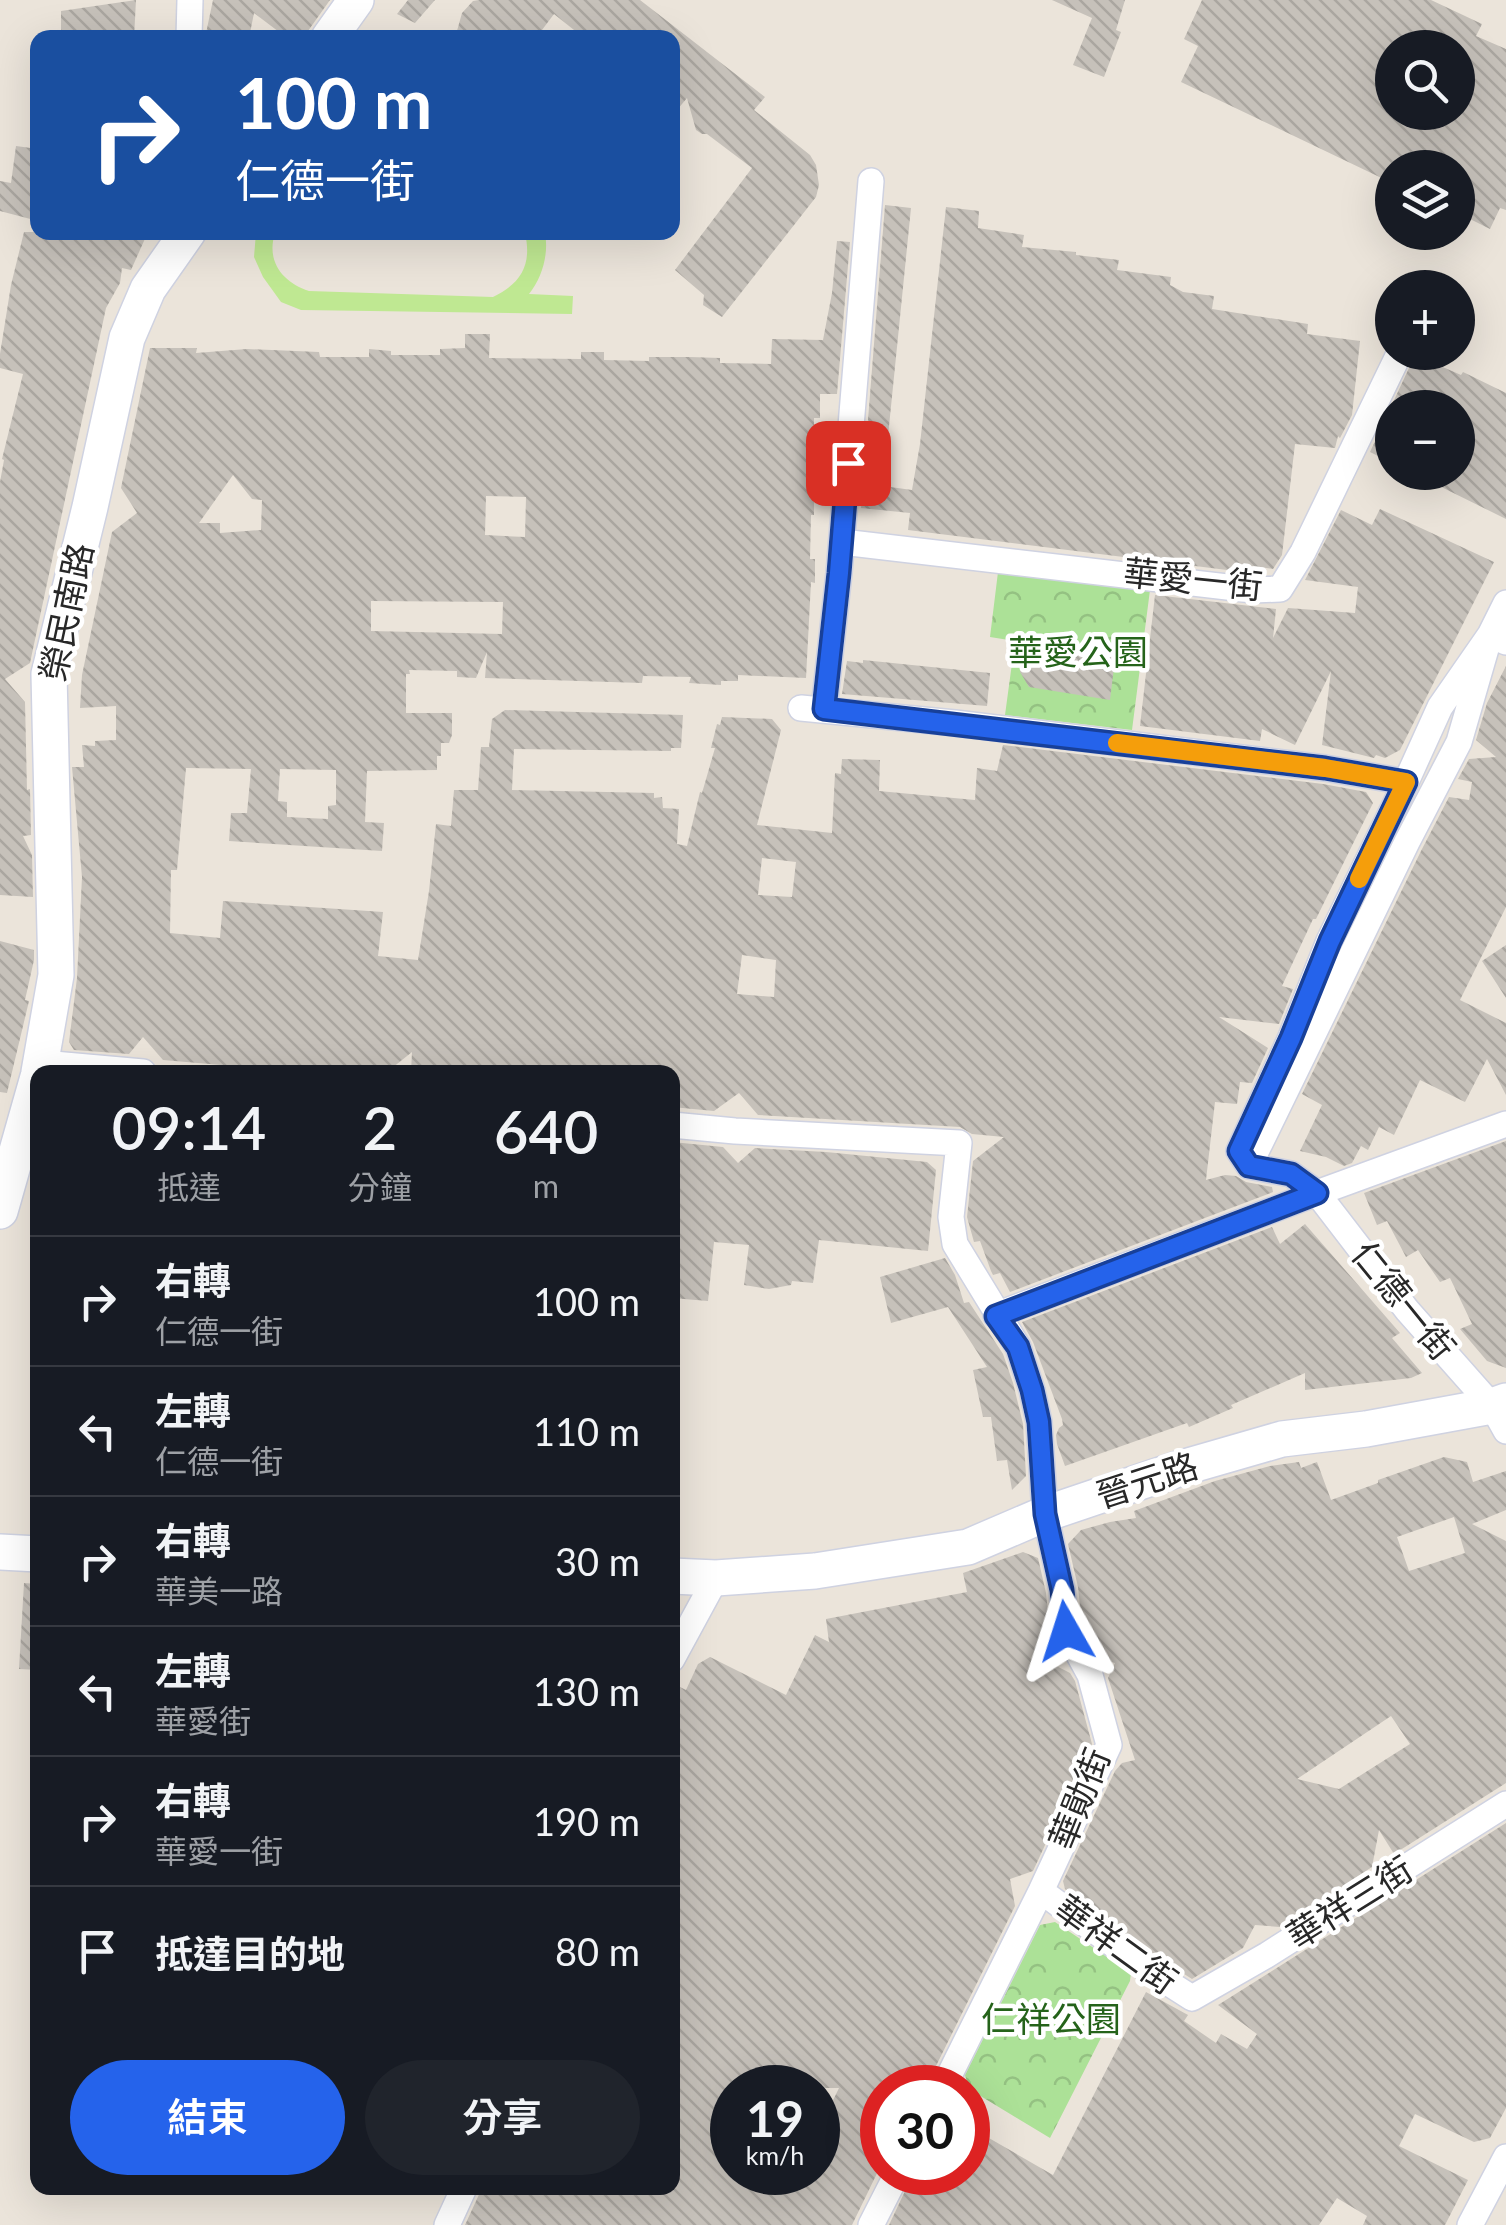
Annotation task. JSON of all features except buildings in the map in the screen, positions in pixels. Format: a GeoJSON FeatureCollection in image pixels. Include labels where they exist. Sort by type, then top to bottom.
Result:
{"type":"FeatureCollection","features":[{"type":"Feature","properties":{"kind":"street"},"geometry":{"type":"LineString","coordinates":[[189,30],[190,0]]}},
{"type":"Feature","properties":{"kind":"street"},"geometry":{"type":"LineString","coordinates":[[335,30],[356,0]]}},
{"type":"Feature","properties":{"kind":"street"},"geometry":{"type":"LineString","coordinates":[[871,180],[842,542],[812,708],[1325,768],[1406,782]]}},
{"type":"Feature","properties":{"kind":"street"},"geometry":{"type":"LineString","coordinates":[[148,288],[163,240]]}},
{"type":"Feature","properties":{"kind":"street","name":"榮民南路"},"geometry":{"type":"LineString","coordinates":[[40,1065],[56,974],[49,674],[126,338],[148,288],[182,240]]}},
{"type":"Feature","properties":{"kind":"street","name":"華愛一街"},"geometry":{"type":"LineString","coordinates":[[842,542],[1253,590],[1280,589],[1303,552],[1391,370]]}},
{"type":"Feature","properties":{"kind":"street"},"geometry":{"type":"LineString","coordinates":[[1249,1166],[1459,742],[1498,638],[1506,603]]}},
{"type":"Feature","properties":{"kind":"street"},"geometry":{"type":"LineString","coordinates":[[1249,1166],[1239,1151],[1330,941],[1440,707],[1498,638]]}},
{"type":"Feature","properties":{"kind":"street","name":"榮民南路"},"geometry":{"type":"LineString","coordinates":[[0,1211],[30,1103]]}},
{"type":"Feature","properties":{"kind":"street"},"geometry":{"type":"LineString","coordinates":[[996,1316],[1506,1124]]}},
{"type":"Feature","properties":{"kind":"street","name":"華勛街"},"geometry":{"type":"LineString","coordinates":[[680,1126],[959,1143],[951,1216],[954,1244],[1018,1347],[1032,1390],[1039,1422],[1045,1514],[1062,1590],[1066,1631],[1090,1675],[1108,1745],[1042,1891],[955,2065]]}},
{"type":"Feature","properties":{"kind":"street","name":"仁德一街"},"geometry":{"type":"LineString","coordinates":[[1249,1166],[1291,1174],[1317,1193],[1407,1310],[1501,1413]]}},
{"type":"Feature","properties":{"kind":"street","name":"晉元路"},"geometry":{"type":"LineString","coordinates":[[680,1576],[815,1572],[968,1547],[1045,1514],[1282,1439],[1501,1413]]}},
{"type":"Feature","properties":{"kind":"street"},"geometry":{"type":"LineString","coordinates":[[0,1552],[30,1554]]}},
{"type":"Feature","properties":{"kind":"street"},"geometry":{"type":"LineString","coordinates":[[680,1644],[716,1578]]}},
{"type":"Feature","properties":{"kind":"street","name":"華祥三街"},"geometry":{"type":"LineString","coordinates":[[1192,1998],[1267,1956],[1506,1804]]}},
{"type":"Feature","properties":{"kind":"street","name":"華祥二街"},"geometry":{"type":"LineString","coordinates":[[1042,1891],[1192,1998]]}},
{"type":"Feature","properties":{"kind":"street"},"geometry":{"type":"LineString","coordinates":[[1470,2225],[1506,2157]]}},
{"type":"Feature","properties":{"kind":"street"},"geometry":{"type":"LineString","coordinates":[[447,2225],[461,2195]]}},
{"type":"Feature","properties":{"kind":"street"},"geometry":{"type":"LineString","coordinates":[[871,2225],[886,2195]]}},
{"type":"Feature","properties":{"kind":"green space"},"geometry":{"type":"Polygon","coordinates":[[[255,240],[274,240],[278,269],[291,282],[309,291],[493,297],[523,271],[526,240],[545,240],[543,265],[529,294],[573,296],[572,314],[301,310],[281,302],[254,257],[255,240]]]}},
{"type":"Feature","properties":{"kind":"green space","name":"華愛公園"},"geometry":{"type":"Polygon","coordinates":[[[998,572],[1150,590],[1132,730],[1005,715],[1015,641],[990,637],[998,572]]]}},
{"type":"Feature","properties":{"kind":"green space","name":"仁祥公園"},"geometry":{"type":"Polygon","coordinates":[[[1055,1922],[1131,1973],[1050,2138],[990,2102],[990,2065],[970,2065],[1040,1925],[1055,1922]]]}},
{"type":"Feature","properties":{"kind":"slow traffic"},"geometry":{"type":"LineString","coordinates":[[1117,743],[1325,768],[1406,782],[1359,879]]}},
{"type":"Feature","properties":{"kind":"route"},"geometry":{"type":"LineString","coordinates":[[848,463],[824,709],[1325,768],[1406,782],[1330,941],[1239,1151],[1249,1166],[1291,1174],[1317,1193],[996,1316],[1018,1347],[1032,1390],[1039,1422],[1045,1514],[1062,1590],[1066,1631]]}}]}
